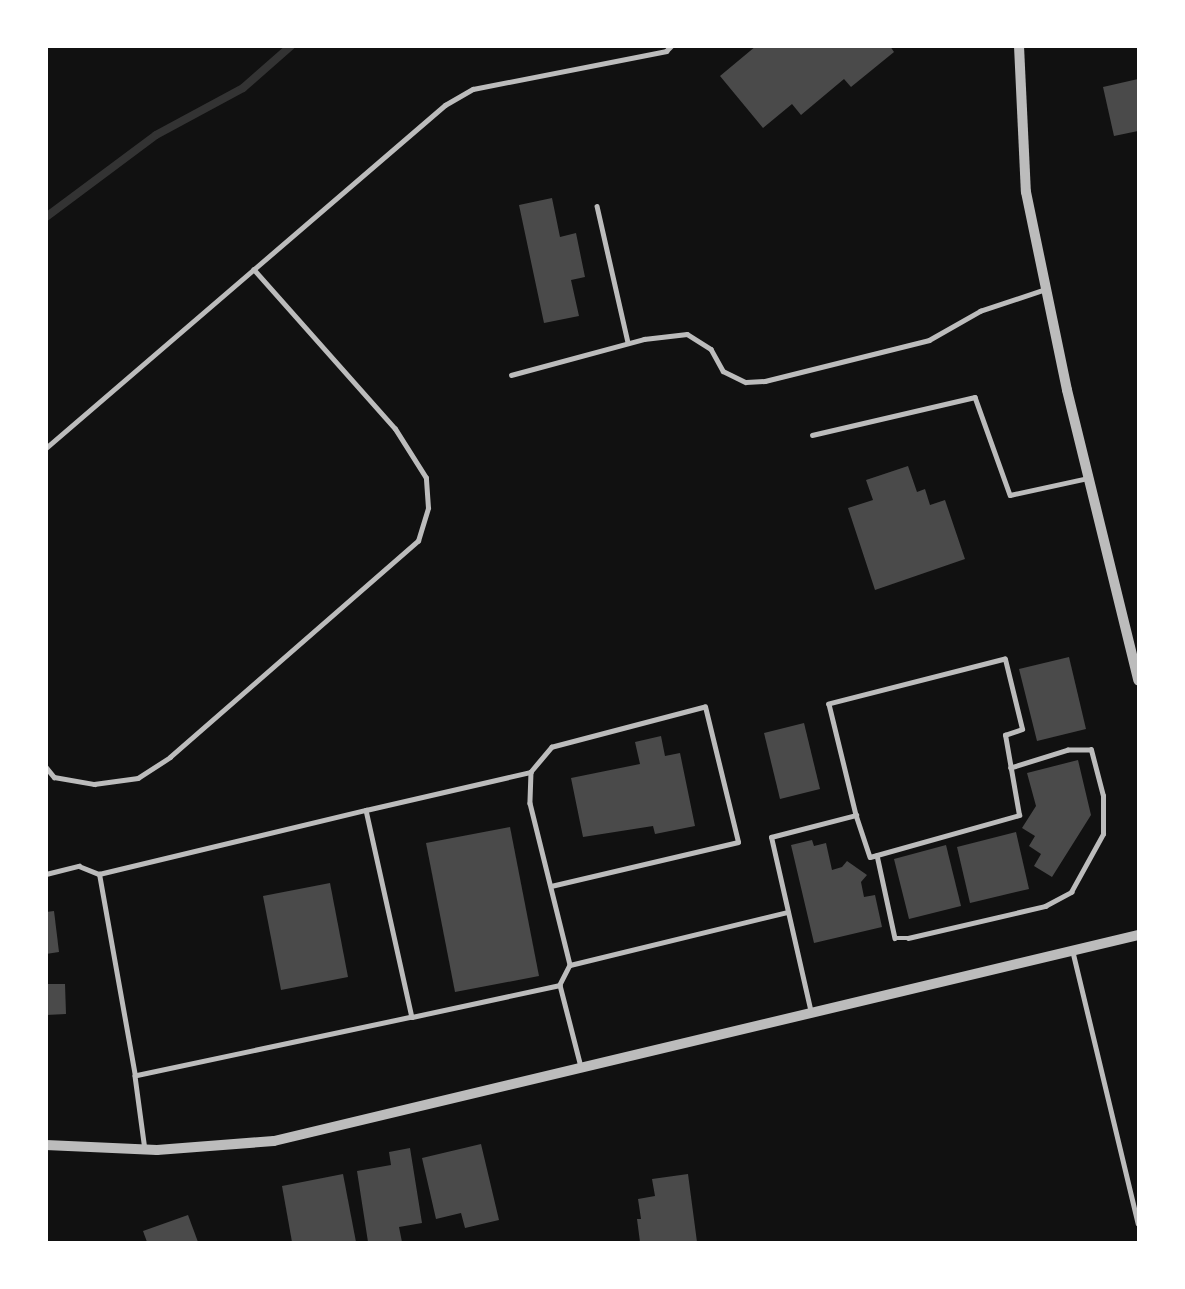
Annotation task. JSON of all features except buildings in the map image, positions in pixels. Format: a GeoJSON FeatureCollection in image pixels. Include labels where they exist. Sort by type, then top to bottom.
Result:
{"type":"FeatureCollection","features":[{"type":"Feature","properties":{"kind":"street"},"geometry":{"type":"LineString","coordinates":[[1019,46],[1026,192],[1088,478],[1138,680]]}},
{"type":"Feature","properties":{"kind":"street"},"geometry":{"type":"LineString","coordinates":[[46,1145],[145,1150],[274,1141],[1138,935]]}},
{"type":"Feature","properties":{"kind":"lane"},"geometry":{"type":"LineString","coordinates":[[46,448],[445,105],[473,89],[666,51],[671,46]]}},
{"type":"Feature","properties":{"kind":"lane"},"geometry":{"type":"LineString","coordinates":[[597,206],[628,344]]}},
{"type":"Feature","properties":{"kind":"lane"},"geometry":{"type":"LineString","coordinates":[[46,767],[54,777],[94,784],[138,778],[170,757],[418,541],[428,508],[426,478],[395,429],[254,270]]}},
{"type":"Feature","properties":{"kind":"lane"},"geometry":{"type":"LineString","coordinates":[[512,375],[628,344],[687,334],[711,349],[723,371],[746,382],[765,381],[929,340],[980,311],[1046,289]]}},
{"type":"Feature","properties":{"kind":"lane"},"geometry":{"type":"LineString","coordinates":[[812,435],[975,397],[1010,495],[1088,478]]}},
{"type":"Feature","properties":{"kind":"lane"},"geometry":{"type":"LineString","coordinates":[[1005,659],[1022,729],[1005,735],[1011,768],[1019,814],[870,857],[856,814],[830,704],[1005,659]]}},
{"type":"Feature","properties":{"kind":"lane"},"geometry":{"type":"LineString","coordinates":[[46,874],[79,866],[99,874],[531,772],[552,747],[705,707],[738,842],[551,886]]}},
{"type":"Feature","properties":{"kind":"lane"},"geometry":{"type":"LineString","coordinates":[[877,855],[895,938],[908,938],[1045,906],[1071,892],[1102,834],[1103,796],[1091,750],[1068,750],[1011,768]]}},
{"type":"Feature","properties":{"kind":"lane"},"geometry":{"type":"LineString","coordinates":[[531,772],[530,803],[570,965],[560,985],[581,1067]]}},
{"type":"Feature","properties":{"kind":"lane"},"geometry":{"type":"LineString","coordinates":[[366,810],[412,1017]]}},
{"type":"Feature","properties":{"kind":"lane"},"geometry":{"type":"LineString","coordinates":[[811,1013],[771,837],[856,814]]}},
{"type":"Feature","properties":{"kind":"lane"},"geometry":{"type":"LineString","coordinates":[[99,874],[135,1076],[145,1150]]}},
{"type":"Feature","properties":{"kind":"lane"},"geometry":{"type":"LineString","coordinates":[[570,965],[788,912]]}},
{"type":"Feature","properties":{"kind":"lane"},"geometry":{"type":"LineString","coordinates":[[1072,950],[1138,1223]]}},
{"type":"Feature","properties":{"kind":"lane"},"geometry":{"type":"LineString","coordinates":[[135,1076],[560,985]]}},
{"type":"Feature","properties":{"kind":"waterway"},"geometry":{"type":"LineString","coordinates":[[46,217],[156,135],[243,88],[291,46]]}}]}
